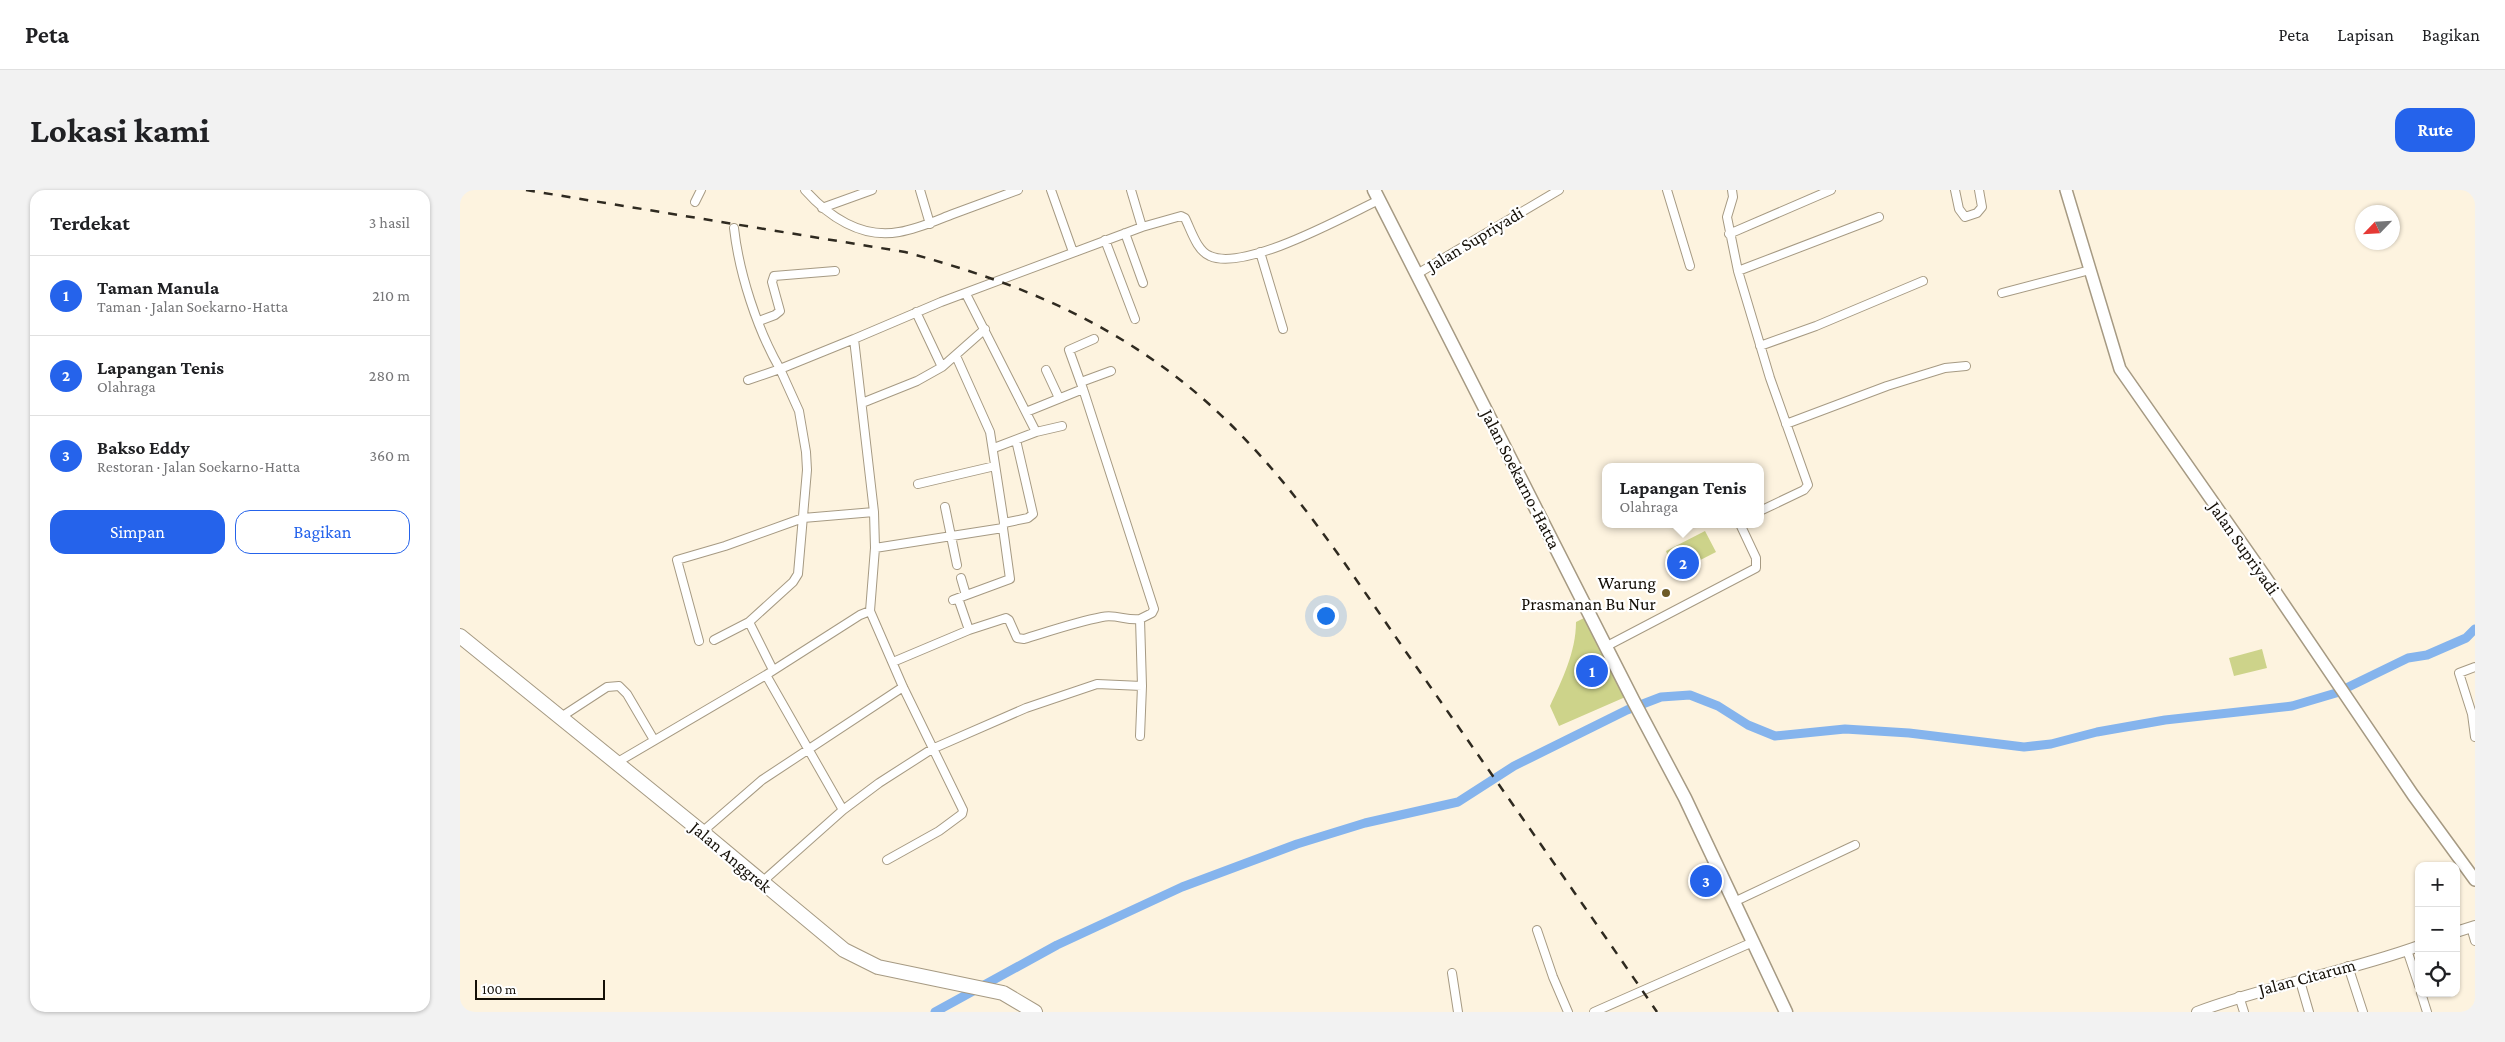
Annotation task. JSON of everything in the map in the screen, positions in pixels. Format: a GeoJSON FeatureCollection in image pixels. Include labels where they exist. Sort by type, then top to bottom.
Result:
{"type":"FeatureCollection","features":[{"type":"Feature","properties":{"kind":"highway","name":"Jalan Anggrek"},"geometry":{"type":"LineString","coordinates":[[460,636],[844,950],[869,963],[886,969],[969,985],[1012,997],[1035,1012]]}},
{"type":"Feature","properties":{"kind":"main road","name":"Jalan Supriyadi"},"geometry":{"type":"LineString","coordinates":[[2066,190],[2120,369],[2413,795],[2475,880]]}},
{"type":"Feature","properties":{"kind":"main road","name":"Jalan Soekarno-Hatta"},"geometry":{"type":"LineString","coordinates":[[1376,195],[1641,716],[1685,798],[1736,901],[1786,1012]]}},
{"type":"Feature","properties":{"kind":"street"},"geometry":{"type":"LineString","coordinates":[[695,202],[701,190]]}},
{"type":"Feature","properties":{"kind":"street"},"geometry":{"type":"LineString","coordinates":[[805,190],[822,208],[852,226],[897,233],[930,224],[1018,190]]}},
{"type":"Feature","properties":{"kind":"street"},"geometry":{"type":"LineString","coordinates":[[822,208],[872,190]]}},
{"type":"Feature","properties":{"kind":"street"},"geometry":{"type":"LineString","coordinates":[[920,190],[930,224]]}},
{"type":"Feature","properties":{"kind":"street"},"geometry":{"type":"LineString","coordinates":[[1051,190],[1073,252]]}},
{"type":"Feature","properties":{"kind":"street"},"geometry":{"type":"LineString","coordinates":[[1131,190],[1142,227]]}},
{"type":"Feature","properties":{"kind":"street","name":"Jalan Supriyadi"},"geometry":{"type":"LineString","coordinates":[[1417,274],[1559,190]]}},
{"type":"Feature","properties":{"kind":"street"},"geometry":{"type":"LineString","coordinates":[[1667,190],[1690,266]]}},
{"type":"Feature","properties":{"kind":"street"},"geometry":{"type":"LineString","coordinates":[[1732,190],[1733,197],[1727,217],[1738,271],[1760,346],[1808,488],[1764,509]]}},
{"type":"Feature","properties":{"kind":"street"},"geometry":{"type":"LineString","coordinates":[[1729,234],[1831,190]]}},
{"type":"Feature","properties":{"kind":"street"},"geometry":{"type":"LineString","coordinates":[[1955,190],[1959,209],[1965,217],[1977,213],[1982,207],[1979,190]]}},
{"type":"Feature","properties":{"kind":"street"},"geometry":{"type":"LineString","coordinates":[[748,380],[780,369],[916,312],[1142,227],[1181,216],[1185,218],[1200,248],[1208,256],[1225,258],[1260,252],[1293,241],[1376,195]]}},
{"type":"Feature","properties":{"kind":"street"},"geometry":{"type":"LineString","coordinates":[[1738,271],[1879,217]]}},
{"type":"Feature","properties":{"kind":"street"},"geometry":{"type":"LineString","coordinates":[[714,640],[749,622],[796,578],[799,566],[807,470],[804,437],[799,412],[759,321],[739,262],[734,228]]}},
{"type":"Feature","properties":{"kind":"street"},"geometry":{"type":"LineString","coordinates":[[1125,233],[1143,283]]}},
{"type":"Feature","properties":{"kind":"street"},"geometry":{"type":"LineString","coordinates":[[1105,240],[1134,319]]}},
{"type":"Feature","properties":{"kind":"street"},"geometry":{"type":"LineString","coordinates":[[1260,252],[1283,329]]}},
{"type":"Feature","properties":{"kind":"street"},"geometry":{"type":"LineString","coordinates":[[2002,293],[2090,270]]}},
{"type":"Feature","properties":{"kind":"street"},"geometry":{"type":"LineString","coordinates":[[759,321],[780,311],[772,282],[774,276],[835,271]]}},
{"type":"Feature","properties":{"kind":"street"},"geometry":{"type":"LineString","coordinates":[[1760,346],[1816,326],[1923,281]]}},
{"type":"Feature","properties":{"kind":"street"},"geometry":{"type":"LineString","coordinates":[[966,294],[1036,432]]}},
{"type":"Feature","properties":{"kind":"street"},"geometry":{"type":"LineString","coordinates":[[916,312],[942,367]]}},
{"type":"Feature","properties":{"kind":"street"},"geometry":{"type":"LineString","coordinates":[[862,403],[917,382],[942,367],[985,329]]}},
{"type":"Feature","properties":{"kind":"street"},"geometry":{"type":"LineString","coordinates":[[854,339],[874,512],[876,548],[870,611],[903,687],[963,810],[962,814],[934,834],[887,860]]}},
{"type":"Feature","properties":{"kind":"street"},"geometry":{"type":"LineString","coordinates":[[893,662],[969,630],[1008,619],[1017,638],[1024,639],[1104,616],[1118,616],[1132,620],[1140,619],[1152,613],[1154,609],[1069,350],[1094,339]]}},
{"type":"Feature","properties":{"kind":"street"},"geometry":{"type":"LineString","coordinates":[[956,356],[990,432],[994,448],[1010,579],[955,599],[969,630]]}},
{"type":"Feature","properties":{"kind":"street"},"geometry":{"type":"LineString","coordinates":[[1786,424],[1886,386],[1944,368],[1966,366]]}},
{"type":"Feature","properties":{"kind":"street"},"geometry":{"type":"LineString","coordinates":[[1046,370],[1059,398]]}},
{"type":"Feature","properties":{"kind":"street"},"geometry":{"type":"LineString","coordinates":[[1026,412],[1059,398],[1110,371]]}},
{"type":"Feature","properties":{"kind":"street"},"geometry":{"type":"LineString","coordinates":[[994,448],[1036,432],[1062,426]]}},
{"type":"Feature","properties":{"kind":"street"},"geometry":{"type":"LineString","coordinates":[[876,548],[950,537],[1003,526],[1028,518],[1033,514],[1016,440]]}},
{"type":"Feature","properties":{"kind":"street"},"geometry":{"type":"LineString","coordinates":[[918,484],[995,466]]}},
{"type":"Feature","properties":{"kind":"street"},"geometry":{"type":"LineString","coordinates":[[945,507],[957,565]]}},
{"type":"Feature","properties":{"kind":"street"},"geometry":{"type":"LineString","coordinates":[[699,641],[677,560],[725,546],[803,518],[874,512]]}},
{"type":"Feature","properties":{"kind":"street"},"geometry":{"type":"LineString","coordinates":[[1607,646],[1756,568],[1756,558],[1742,528]]}},
{"type":"Feature","properties":{"kind":"street"},"geometry":{"type":"LineString","coordinates":[[960,578],[966,595]]}},
{"type":"Feature","properties":{"kind":"street"},"geometry":{"type":"LineString","coordinates":[[616,763],[769,673],[860,615],[870,611]]}},
{"type":"Feature","properties":{"kind":"street"},"geometry":{"type":"LineString","coordinates":[[1140,619],[1142,686],[1140,736]]}},
{"type":"Feature","properties":{"kind":"street"},"geometry":{"type":"LineString","coordinates":[[749,622],[769,673],[844,810]]}},
{"type":"Feature","properties":{"kind":"street"},"geometry":{"type":"LineString","coordinates":[[2475,667],[2459,673],[2474,713],[2475,737]]}},
{"type":"Feature","properties":{"kind":"street"},"geometry":{"type":"LineString","coordinates":[[762,882],[879,782],[932,749],[1026,708],[1097,684],[1142,686]]}},
{"type":"Feature","properties":{"kind":"street"},"geometry":{"type":"LineString","coordinates":[[561,717],[607,687],[619,686],[627,694],[654,740]]}},
{"type":"Feature","properties":{"kind":"street"},"geometry":{"type":"LineString","coordinates":[[702,832],[762,780],[903,687]]}},
{"type":"Feature","properties":{"kind":"street"},"geometry":{"type":"LineString","coordinates":[[1736,901],[1855,845]]}},
{"type":"Feature","properties":{"kind":"street"},"geometry":{"type":"LineString","coordinates":[[2460,931],[2473,927],[2475,941]]}},
{"type":"Feature","properties":{"kind":"street"},"geometry":{"type":"LineString","coordinates":[[1537,930],[1568,1012]]}},
{"type":"Feature","properties":{"kind":"street"},"geometry":{"type":"LineString","coordinates":[[1594,1012],[1754,942]]}},
{"type":"Feature","properties":{"kind":"street","name":"Jalan Citarum"},"geometry":{"type":"LineString","coordinates":[[2197,1012],[2240,996],[2300,981],[2415,947]]}},
{"type":"Feature","properties":{"kind":"street"},"geometry":{"type":"LineString","coordinates":[[2407,950],[2415,974]]}},
{"type":"Feature","properties":{"kind":"street"},"geometry":{"type":"LineString","coordinates":[[2348,966],[2362,1012]]}},
{"type":"Feature","properties":{"kind":"street"},"geometry":{"type":"LineString","coordinates":[[1452,973],[1458,1012]]}},
{"type":"Feature","properties":{"kind":"street"},"geometry":{"type":"LineString","coordinates":[[2300,981],[2309,1012]]}},
{"type":"Feature","properties":{"kind":"street"},"geometry":{"type":"LineString","coordinates":[[2240,996],[2244,1012]]}},
{"type":"Feature","properties":{"kind":"street"},"geometry":{"type":"LineString","coordinates":[[2422,997],[2427,1012]]}},
{"type":"Feature","properties":{"kind":"green space"},"geometry":{"type":"Polygon","coordinates":[[[1705,531],[1716,552],[1675,573],[1666,551],[1705,531]]]}},
{"type":"Feature","properties":{"kind":"green space"},"geometry":{"type":"Polygon","coordinates":[[[1590,615],[1630,695],[1559,726],[1550,706],[1564,676],[1571,655],[1576,622],[1590,615]]]}},
{"type":"Feature","properties":{"kind":"green space"},"geometry":{"type":"Polygon","coordinates":[[[2262,649],[2267,668],[2234,676],[2229,658],[2262,649]]]}},
{"type":"Feature","properties":{"kind":"waterway"},"geometry":{"type":"LineString","coordinates":[[935,1012],[1057,945],[1182,887],[1297,844],[1365,823],[1458,802],[1514,766],[1627,710],[1661,697],[1690,695],[1718,706],[1748,725],[1775,736],[1845,729],[1909,733],[2024,747],[2051,744],[2097,732],[2165,720],[2292,706],[2336,693],[2408,658],[2427,655],[2466,638],[2475,629]]}},
{"type":"Feature","properties":{"kind":"railway"},"geometry":{"type":"LineString","coordinates":[[526,190],[905,252],[972,272],[1036,296],[1097,325],[1156,362],[1197,393],[1234,428],[1302,505],[1362,588],[1657,1012]]}},
{"type":"Feature","properties":{"kind":"place","name":"Lapangan Tenis"},"geometry":{"type":"Point","coordinates":[1683,563]}},
{"type":"Feature","properties":{"kind":"place","name":"Warung Prasmanan Bu Nur"},"geometry":{"type":"Point","coordinates":[1666,593]}},
{"type":"Feature","properties":{"kind":"place","name":"Taman Manula"},"geometry":{"type":"Point","coordinates":[1592,671]}},
{"type":"Feature","properties":{"kind":"place","name":"Bakso Eddy"},"geometry":{"type":"Point","coordinates":[1706,881]}}]}
